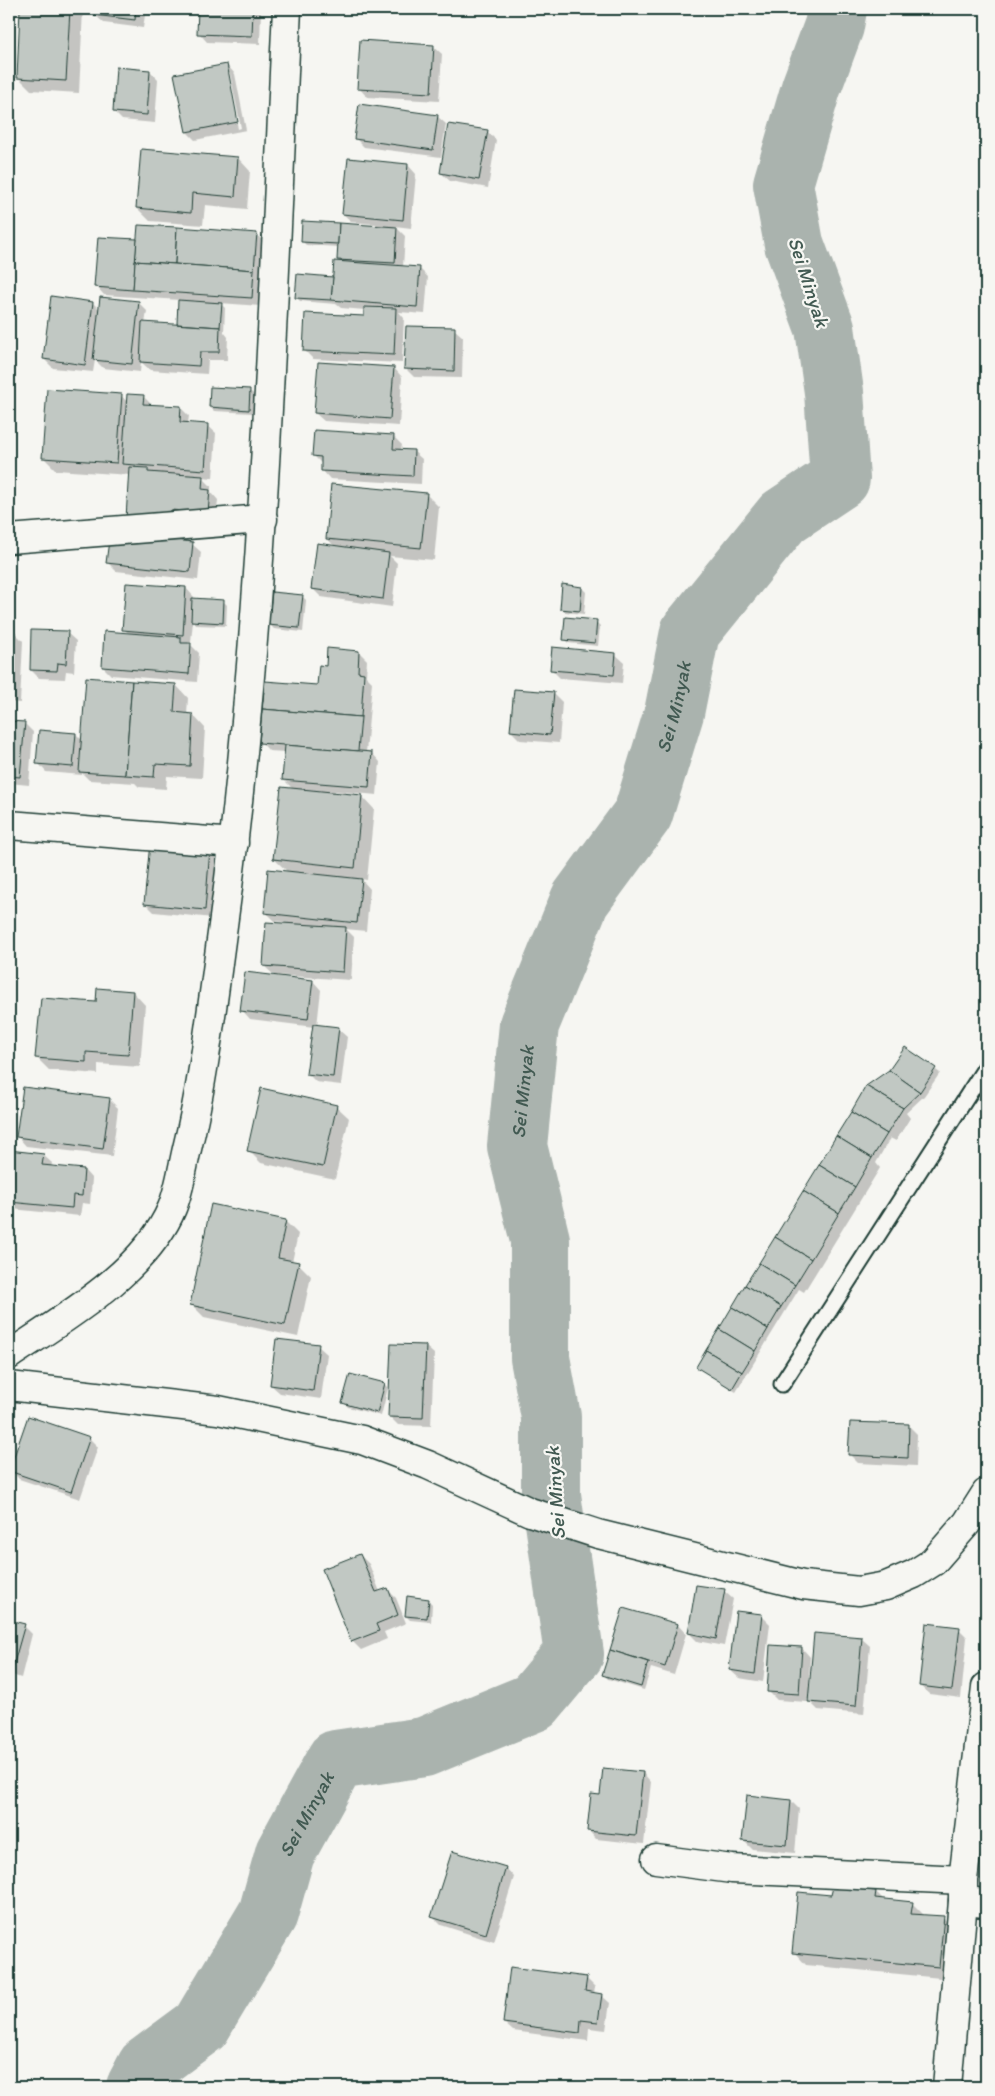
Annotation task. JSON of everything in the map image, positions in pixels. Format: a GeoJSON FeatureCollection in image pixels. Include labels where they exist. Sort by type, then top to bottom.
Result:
{"type":"FeatureCollection","features":[{"type":"Feature","properties":{"kind":"street"},"geometry":{"type":"LineString","coordinates":[[9,1355],[87,1303],[135,1262],[158,1233],[172,1208],[198,1104],[234,843],[263,519],[287,9]]}},
{"type":"Feature","properties":{"kind":"street"},"geometry":{"type":"LineString","coordinates":[[9,539],[263,519]]}},
{"type":"Feature","properties":{"kind":"street"},"geometry":{"type":"LineString","coordinates":[[9,825],[234,843]]}},
{"type":"Feature","properties":{"kind":"street"},"geometry":{"type":"LineString","coordinates":[[9,1386],[218,1410],[362,1440],[428,1465],[530,1512],[598,1534],[803,1586],[859,1591],[886,1586],[914,1574],[933,1562],[967,1523],[986,1494]]}},
{"type":"Feature","properties":{"kind":"street"},"geometry":{"type":"LineString","coordinates":[[947,2087],[971,1895],[986,1687]]}},
{"type":"Feature","properties":{"kind":"street"},"geometry":{"type":"LineString","coordinates":[[656,1859],[971,1895]]}},
{"type":"Feature","properties":{"kind":"lane"},"geometry":{"type":"LineString","coordinates":[[782,1384],[986,1067]]}},
{"type":"Feature","properties":{"kind":"building"},"geometry":{"type":"Polygon","coordinates":[[[20,9],[70,9],[66,81],[17,78],[20,9]]]}},
{"type":"Feature","properties":{"kind":"building"},"geometry":{"type":"Polygon","coordinates":[[[95,9],[136,9],[135,20],[94,15],[95,9]]]}},
{"type":"Feature","properties":{"kind":"building"},"geometry":{"type":"Polygon","coordinates":[[[198,9],[253,9],[252,36],[197,34],[198,9]]]}},
{"type":"Feature","properties":{"kind":"building"},"geometry":{"type":"Polygon","coordinates":[[[360,40],[434,45],[431,93],[357,89],[360,40]]]}},
{"type":"Feature","properties":{"kind":"building"},"geometry":{"type":"Polygon","coordinates":[[[227,64],[238,122],[186,132],[174,74],[227,64]]]}},
{"type":"Feature","properties":{"kind":"building"},"geometry":{"type":"Polygon","coordinates":[[[116,67],[150,70],[147,115],[113,112],[116,67]]]}},
{"type":"Feature","properties":{"kind":"building"},"geometry":{"type":"Polygon","coordinates":[[[359,104],[438,115],[433,150],[354,139],[359,104]]]}},
{"type":"Feature","properties":{"kind":"building"},"geometry":{"type":"Polygon","coordinates":[[[448,124],[488,130],[479,180],[440,173],[448,124]]]}},
{"type":"Feature","properties":{"kind":"building"},"geometry":{"type":"Polygon","coordinates":[[[141,149],[238,157],[235,197],[192,193],[191,213],[136,208],[141,149]]]}},
{"type":"Feature","properties":{"kind":"building"},"geometry":{"type":"Polygon","coordinates":[[[348,158],[408,164],[403,220],[342,214],[348,158]]]}},
{"type":"Feature","properties":{"kind":"building"},"geometry":{"type":"Polygon","coordinates":[[[302,221],[339,223],[338,244],[301,242],[302,221]]]}},
{"type":"Feature","properties":{"kind":"building"},"geometry":{"type":"Polygon","coordinates":[[[339,223],[397,227],[395,263],[337,260],[339,223]]]}},
{"type":"Feature","properties":{"kind":"building"},"geometry":{"type":"Polygon","coordinates":[[[138,225],[177,227],[175,264],[135,261],[138,225]]]}},
{"type":"Feature","properties":{"kind":"building"},"geometry":{"type":"Polygon","coordinates":[[[177,227],[257,233],[254,270],[175,264],[177,227]]]}},
{"type":"Feature","properties":{"kind":"building"},"geometry":{"type":"Polygon","coordinates":[[[98,237],[137,239],[133,290],[94,287],[98,237]]]}},
{"type":"Feature","properties":{"kind":"building"},"geometry":{"type":"Polygon","coordinates":[[[135,261],[254,270],[252,298],[133,290],[135,261]]]}},
{"type":"Feature","properties":{"kind":"building"},"geometry":{"type":"Polygon","coordinates":[[[334,261],[420,267],[417,307],[331,300],[334,261]]]}},
{"type":"Feature","properties":{"kind":"building"},"geometry":{"type":"Polygon","coordinates":[[[297,274],[333,277],[331,300],[295,298],[297,274]]]}},
{"type":"Feature","properties":{"kind":"building"},"geometry":{"type":"Polygon","coordinates":[[[51,296],[93,302],[85,365],[43,359],[51,296]]]}},
{"type":"Feature","properties":{"kind":"building"},"geometry":{"type":"Polygon","coordinates":[[[100,297],[139,301],[132,364],[93,360],[100,297]]]}},
{"type":"Feature","properties":{"kind":"building"},"geometry":{"type":"Polygon","coordinates":[[[178,300],[222,303],[220,327],[177,324],[178,300]]]}},
{"type":"Feature","properties":{"kind":"building"},"geometry":{"type":"Polygon","coordinates":[[[364,307],[396,308],[394,355],[303,351],[305,313],[364,316],[364,307]]]}},
{"type":"Feature","properties":{"kind":"building"},"geometry":{"type":"Polygon","coordinates":[[[142,322],[220,327],[219,352],[200,352],[199,366],[140,362],[142,322]]]}},
{"type":"Feature","properties":{"kind":"building"},"geometry":{"type":"Polygon","coordinates":[[[406,326],[455,327],[454,371],[404,369],[406,326]]]}},
{"type":"Feature","properties":{"kind":"building"},"geometry":{"type":"Polygon","coordinates":[[[318,362],[394,367],[390,419],[314,413],[318,362]]]}},
{"type":"Feature","properties":{"kind":"building"},"geometry":{"type":"Polygon","coordinates":[[[210,387],[250,389],[249,410],[209,407],[210,387]]]}},
{"type":"Feature","properties":{"kind":"building"},"geometry":{"type":"Polygon","coordinates":[[[47,389],[122,394],[117,463],[42,458],[47,389]]]}},
{"type":"Feature","properties":{"kind":"building"},"geometry":{"type":"Polygon","coordinates":[[[127,394],[144,395],[143,404],[181,406],[180,422],[208,424],[205,470],[122,464],[127,394]]]}},
{"type":"Feature","properties":{"kind":"building"},"geometry":{"type":"Polygon","coordinates":[[[314,430],[394,435],[393,449],[414,450],[413,476],[321,471],[321,457],[312,456],[314,430]]]}},
{"type":"Feature","properties":{"kind":"building"},"geometry":{"type":"Polygon","coordinates":[[[129,467],[148,468],[148,472],[203,476],[202,489],[210,490],[208,513],[171,510],[170,523],[126,519],[129,467]]]}},
{"type":"Feature","properties":{"kind":"building"},"geometry":{"type":"Polygon","coordinates":[[[331,484],[427,493],[421,548],[326,539],[331,484]]]}},
{"type":"Feature","properties":{"kind":"building"},"geometry":{"type":"Polygon","coordinates":[[[110,533],[193,542],[190,572],[106,563],[110,533]]]}},
{"type":"Feature","properties":{"kind":"building"},"geometry":{"type":"Polygon","coordinates":[[[317,543],[389,553],[383,599],[311,589],[317,543]]]}},
{"type":"Feature","properties":{"kind":"building"},"geometry":{"type":"Polygon","coordinates":[[[126,583],[186,587],[183,635],[122,630],[126,583]]]}},
{"type":"Feature","properties":{"kind":"building"},"geometry":{"type":"Polygon","coordinates":[[[562,584],[582,587],[580,611],[560,609],[562,584]]]}},
{"type":"Feature","properties":{"kind":"building"},"geometry":{"type":"Polygon","coordinates":[[[272,592],[303,595],[299,628],[268,625],[272,592]]]}},
{"type":"Feature","properties":{"kind":"building"},"geometry":{"type":"Polygon","coordinates":[[[192,598],[224,600],[223,623],[191,621],[192,598]]]}},
{"type":"Feature","properties":{"kind":"building"},"geometry":{"type":"Polygon","coordinates":[[[565,617],[597,620],[595,643],[563,640],[565,617]]]}},
{"type":"Feature","properties":{"kind":"building"},"geometry":{"type":"Polygon","coordinates":[[[31,630],[68,631],[66,664],[58,663],[57,671],[30,670],[31,630]]]}},
{"type":"Feature","properties":{"kind":"building"},"geometry":{"type":"Polygon","coordinates":[[[9,631],[15,632],[12,695],[9,695],[9,631]]]}},
{"type":"Feature","properties":{"kind":"building"},"geometry":{"type":"Polygon","coordinates":[[[104,631],[181,637],[181,643],[191,643],[189,674],[102,667],[104,631]]]}},
{"type":"Feature","properties":{"kind":"building"},"geometry":{"type":"Polygon","coordinates":[[[552,647],[616,653],[614,675],[550,670],[552,647]]]}},
{"type":"Feature","properties":{"kind":"building"},"geometry":{"type":"Polygon","coordinates":[[[327,648],[359,651],[358,672],[364,673],[361,717],[262,709],[265,681],[317,685],[319,665],[326,666],[327,648]]]}},
{"type":"Feature","properties":{"kind":"building"},"geometry":{"type":"Polygon","coordinates":[[[86,677],[132,681],[125,775],[79,772],[86,677]]]}},
{"type":"Feature","properties":{"kind":"building"},"geometry":{"type":"Polygon","coordinates":[[[132,681],[176,684],[174,712],[193,714],[190,766],[155,764],[154,777],[125,775],[132,681]]]}},
{"type":"Feature","properties":{"kind":"building"},"geometry":{"type":"Polygon","coordinates":[[[514,689],[554,692],[550,735],[510,731],[514,689]]]}},
{"type":"Feature","properties":{"kind":"building"},"geometry":{"type":"Polygon","coordinates":[[[262,709],[361,717],[358,751],[259,743],[262,709]]]}},
{"type":"Feature","properties":{"kind":"building"},"geometry":{"type":"Polygon","coordinates":[[[9,721],[25,722],[20,777],[9,776],[9,721]]]}},
{"type":"Feature","properties":{"kind":"building"},"geometry":{"type":"Polygon","coordinates":[[[39,730],[76,733],[73,767],[36,764],[39,730]]]}},
{"type":"Feature","properties":{"kind":"building"},"geometry":{"type":"Polygon","coordinates":[[[285,745],[372,752],[369,787],[282,780],[285,745]]]}},
{"type":"Feature","properties":{"kind":"building"},"geometry":{"type":"Polygon","coordinates":[[[281,787],[362,795],[355,868],[273,859],[281,787]]]}},
{"type":"Feature","properties":{"kind":"building"},"geometry":{"type":"Polygon","coordinates":[[[150,843],[210,849],[205,910],[144,904],[150,843]]]}},
{"type":"Feature","properties":{"kind":"building"},"geometry":{"type":"Polygon","coordinates":[[[268,869],[362,879],[357,923],[264,913],[268,869]]]}},
{"type":"Feature","properties":{"kind":"building"},"geometry":{"type":"Polygon","coordinates":[[[266,922],[346,927],[343,972],[263,966],[266,922]]]}},
{"type":"Feature","properties":{"kind":"building"},"geometry":{"type":"Polygon","coordinates":[[[245,972],[313,980],[308,1019],[240,1011],[245,972]]]}},
{"type":"Feature","properties":{"kind":"building"},"geometry":{"type":"Polygon","coordinates":[[[97,988],[133,991],[128,1055],[86,1052],[86,1062],[35,1058],[41,998],[96,1002],[97,988]]]}},
{"type":"Feature","properties":{"kind":"building"},"geometry":{"type":"Polygon","coordinates":[[[313,1024],[339,1027],[333,1077],[306,1074],[313,1024]]]}},
{"type":"Feature","properties":{"kind":"building"},"geometry":{"type":"Polygon","coordinates":[[[905,1047],[936,1068],[920,1092],[889,1070],[905,1047]]]}},
{"type":"Feature","properties":{"kind":"building"},"geometry":{"type":"Polygon","coordinates":[[[889,1070],[920,1092],[903,1108],[866,1086],[889,1070]]]}},
{"type":"Feature","properties":{"kind":"building"},"geometry":{"type":"Polygon","coordinates":[[[866,1086],[903,1108],[887,1134],[851,1112],[866,1086]]]}},
{"type":"Feature","properties":{"kind":"building"},"geometry":{"type":"Polygon","coordinates":[[[23,1087],[110,1098],[103,1149],[16,1137],[23,1087]]]}},
{"type":"Feature","properties":{"kind":"building"},"geometry":{"type":"Polygon","coordinates":[[[261,1088],[337,1105],[323,1167],[247,1151],[261,1088]]]}},
{"type":"Feature","properties":{"kind":"building"},"geometry":{"type":"Polygon","coordinates":[[[851,1112],[887,1134],[872,1158],[836,1136],[851,1112]]]}},
{"type":"Feature","properties":{"kind":"building"},"geometry":{"type":"Polygon","coordinates":[[[836,1136],[872,1158],[855,1187],[819,1165],[836,1136]]]}},
{"type":"Feature","properties":{"kind":"building"},"geometry":{"type":"Polygon","coordinates":[[[9,1150],[44,1154],[42,1165],[84,1169],[82,1196],[73,1195],[72,1208],[9,1202],[9,1150]]]}},
{"type":"Feature","properties":{"kind":"building"},"geometry":{"type":"Polygon","coordinates":[[[819,1165],[855,1187],[839,1213],[803,1191],[819,1165]]]}},
{"type":"Feature","properties":{"kind":"building"},"geometry":{"type":"Polygon","coordinates":[[[803,1191],[839,1213],[811,1259],[775,1237],[803,1191]]]}},
{"type":"Feature","properties":{"kind":"building"},"geometry":{"type":"Polygon","coordinates":[[[211,1204],[286,1220],[278,1258],[299,1262],[285,1325],[190,1305],[211,1204]]]}},
{"type":"Feature","properties":{"kind":"building"},"geometry":{"type":"Polygon","coordinates":[[[775,1237],[811,1259],[795,1285],[759,1263],[775,1237]]]}},
{"type":"Feature","properties":{"kind":"building"},"geometry":{"type":"Polygon","coordinates":[[[759,1263],[795,1285],[781,1307],[745,1285],[759,1263]]]}},
{"type":"Feature","properties":{"kind":"building"},"geometry":{"type":"Polygon","coordinates":[[[745,1285],[781,1307],[768,1329],[732,1307],[745,1285]]]}},
{"type":"Feature","properties":{"kind":"building"},"geometry":{"type":"Polygon","coordinates":[[[732,1307],[768,1329],[755,1351],[719,1329],[732,1307]]]}},
{"type":"Feature","properties":{"kind":"building"},"geometry":{"type":"Polygon","coordinates":[[[719,1329],[755,1351],[742,1372],[706,1350],[719,1329]]]}},
{"type":"Feature","properties":{"kind":"building"},"geometry":{"type":"Polygon","coordinates":[[[276,1339],[319,1344],[313,1391],[270,1385],[276,1339]]]}},
{"type":"Feature","properties":{"kind":"building"},"geometry":{"type":"Polygon","coordinates":[[[391,1344],[426,1345],[423,1418],[388,1417],[391,1344]]]}},
{"type":"Feature","properties":{"kind":"building"},"geometry":{"type":"Polygon","coordinates":[[[706,1350],[742,1372],[732,1389],[696,1367],[706,1350]]]}},
{"type":"Feature","properties":{"kind":"building"},"geometry":{"type":"Polygon","coordinates":[[[350,1374],[385,1383],[377,1413],[342,1403],[350,1374]]]}},
{"type":"Feature","properties":{"kind":"building"},"geometry":{"type":"Polygon","coordinates":[[[28,1416],[90,1437],[71,1492],[9,1471],[28,1416]]]}},
{"type":"Feature","properties":{"kind":"building"},"geometry":{"type":"Polygon","coordinates":[[[850,1422],[909,1424],[908,1458],[848,1455],[850,1422]]]}},
{"type":"Feature","properties":{"kind":"building"},"geometry":{"type":"Polygon","coordinates":[[[360,1554],[376,1592],[388,1588],[398,1615],[376,1624],[379,1631],[351,1642],[322,1569],[360,1554]]]}},
{"type":"Feature","properties":{"kind":"building"},"geometry":{"type":"Polygon","coordinates":[[[696,1585],[725,1589],[716,1639],[688,1633],[696,1585]]]}},
{"type":"Feature","properties":{"kind":"building"},"geometry":{"type":"Polygon","coordinates":[[[407,1596],[429,1599],[427,1618],[405,1616],[407,1596]]]}},
{"type":"Feature","properties":{"kind":"building"},"geometry":{"type":"Polygon","coordinates":[[[623,1608],[678,1624],[665,1667],[610,1650],[623,1608]]]}},
{"type":"Feature","properties":{"kind":"building"},"geometry":{"type":"Polygon","coordinates":[[[736,1611],[762,1614],[755,1674],[729,1670],[736,1611]]]}},
{"type":"Feature","properties":{"kind":"building"},"geometry":{"type":"Polygon","coordinates":[[[9,1620],[25,1624],[12,1670],[9,1669],[9,1620]]]}},
{"type":"Feature","properties":{"kind":"building"},"geometry":{"type":"Polygon","coordinates":[[[926,1623],[960,1627],[952,1690],[919,1686],[926,1623]]]}},
{"type":"Feature","properties":{"kind":"building"},"geometry":{"type":"Polygon","coordinates":[[[814,1633],[862,1637],[856,1706],[808,1702],[814,1633]]]}},
{"type":"Feature","properties":{"kind":"building"},"geometry":{"type":"Polygon","coordinates":[[[770,1645],[802,1647],[799,1694],[767,1692],[770,1645]]]}},
{"type":"Feature","properties":{"kind":"building"},"geometry":{"type":"Polygon","coordinates":[[[610,1650],[648,1662],[641,1687],[602,1675],[610,1650]]]}},
{"type":"Feature","properties":{"kind":"building"},"geometry":{"type":"Polygon","coordinates":[[[603,1768],[643,1772],[636,1836],[587,1831],[591,1794],[600,1795],[603,1768]]]}},
{"type":"Feature","properties":{"kind":"building"},"geometry":{"type":"Polygon","coordinates":[[[747,1795],[791,1800],[787,1845],[742,1841],[747,1795]]]}},
{"type":"Feature","properties":{"kind":"building"},"geometry":{"type":"Polygon","coordinates":[[[452,1851],[506,1867],[486,1934],[431,1917],[452,1851]]]}},
{"type":"Feature","properties":{"kind":"building"},"geometry":{"type":"Polygon","coordinates":[[[833,1887],[876,1891],[875,1898],[913,1902],[911,1914],[944,1916],[939,1967],[792,1953],[798,1892],[831,1895],[833,1887]]]}},
{"type":"Feature","properties":{"kind":"building"},"geometry":{"type":"Polygon","coordinates":[[[510,1967],[587,1977],[585,1991],[602,1994],[598,2022],[581,2020],[580,2033],[503,2023],[510,1967]]]}},
{"type":"Feature","properties":{"kind":"waterway","name":"Sei Minyak"},"geometry":{"type":"LineString","coordinates":[[136,2087],[147,2066],[201,2026],[268,1914],[285,1853],[336,1760],[424,1747],[534,1702],[574,1654],[551,1495],[551,1417],[540,1358],[540,1240],[517,1146],[529,1025],[580,900],[643,814],[674,713],[690,632],[783,517],[840,479],[834,392],[825,328],[794,244],[783,184],[811,88],[834,26],[837,9]]}}]}
